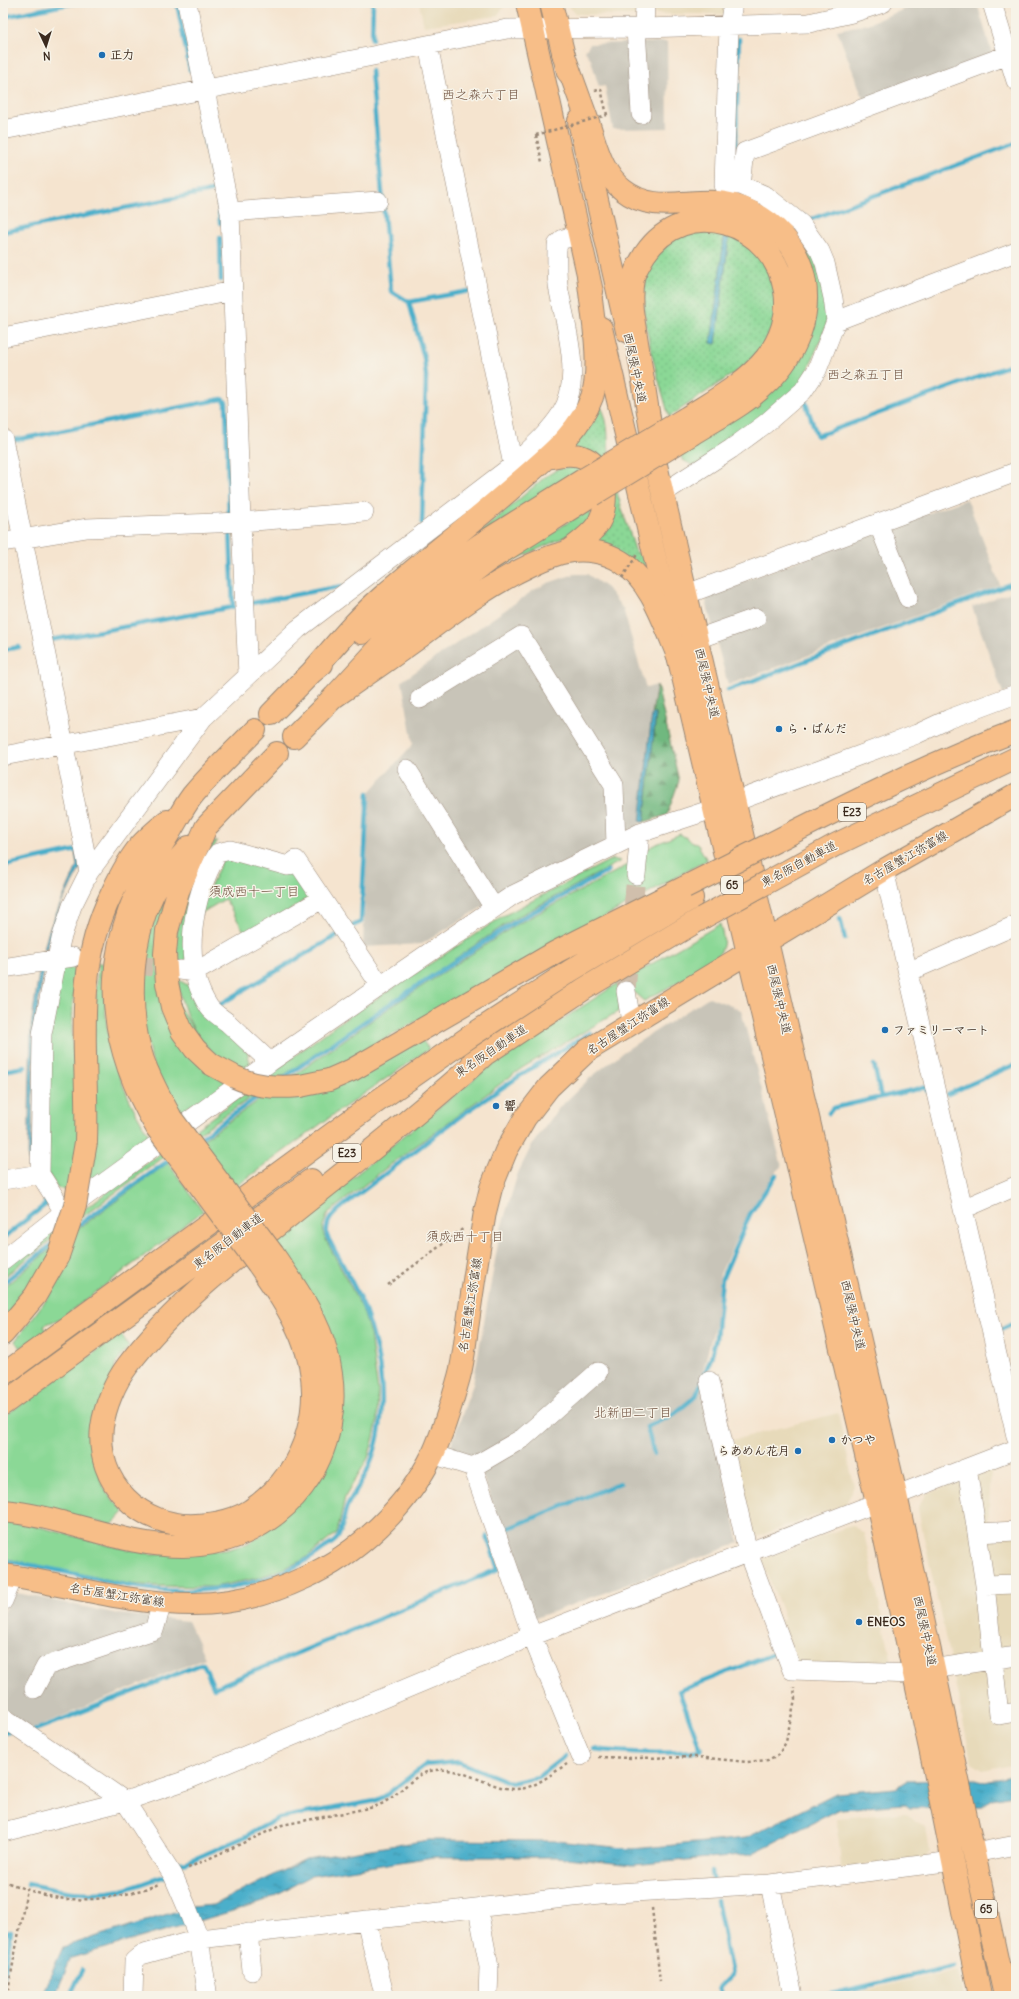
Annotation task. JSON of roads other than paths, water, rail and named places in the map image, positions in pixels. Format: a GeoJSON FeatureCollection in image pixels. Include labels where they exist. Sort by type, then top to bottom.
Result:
{"type":"FeatureCollection","features":[{"type":"Feature","properties":{"kind":"main road","name":"西尾張中央道"},"geometry":{"type":"LineString","coordinates":[[527,3],[588,274],[679,658],[766,941],[924,1671],[956,1766],[1005,1996]]}},
{"type":"Feature","properties":{"kind":"main road","name":"西尾張中央道"},"geometry":{"type":"LineString","coordinates":[[551,3],[558,28],[656,465],[697,639],[747,952],[886,1499]]}},
{"type":"Feature","properties":{"kind":"main road"},"geometry":{"type":"LineString","coordinates":[[294,737],[334,697],[380,647],[405,623],[448,589],[530,533],[589,487],[689,426],[755,394],[769,382],[791,354],[800,338],[806,309],[806,286],[802,268],[794,252],[775,227],[746,210],[720,202],[705,201],[660,205],[645,202],[632,197],[622,189],[612,179],[599,155],[563,53]]}},
{"type":"Feature","properties":{"kind":"main road"},"geometry":{"type":"LineString","coordinates":[[656,465],[632,311],[631,294],[633,277],[650,247],[661,235],[676,227],[694,222],[712,222],[731,225],[744,230],[757,239],[769,250],[777,264],[783,281],[786,297],[783,329],[775,345],[753,372],[689,426]]}},
{"type":"Feature","properties":{"kind":"main road"},"geometry":{"type":"LineString","coordinates":[[271,714],[354,624],[382,597],[495,503],[546,458],[576,427],[586,412],[592,396],[596,378],[596,354],[588,274]]}},
{"type":"Feature","properties":{"kind":"main road"},"geometry":{"type":"LineString","coordinates":[[546,458],[562,455],[575,455],[586,458],[594,465],[600,475],[604,489],[604,512],[598,523],[590,534],[568,551]]}},
{"type":"Feature","properties":{"kind":"main road"},"geometry":{"type":"LineString","coordinates":[[310,673],[439,574],[525,515],[589,487]]}},
{"type":"Feature","properties":{"kind":"main road"},"geometry":{"type":"LineString","coordinates":[[334,697],[498,581],[550,557],[568,551],[587,551],[605,554],[621,561],[633,571],[653,601],[679,658]]}},
{"type":"Feature","properties":{"kind":"main road"},"geometry":{"type":"LineString","coordinates":[[3,1334],[35,1296],[58,1256],[75,1206],[86,1142],[86,981],[96,930],[121,873],[140,846],[192,797],[255,730]]}},
{"type":"Feature","properties":{"kind":"main road","name":"東名阪自動車道"},"geometry":{"type":"LineString","coordinates":[[3,1375],[169,1255],[369,1107],[472,1035],[689,892],[1016,732]]}},
{"type":"Feature","properties":{"kind":"main road"},"geometry":{"type":"LineString","coordinates":[[164,1123],[143,1059],[134,1011],[132,988],[134,966],[137,944],[143,921],[158,885],[206,827],[277,753]]}},
{"type":"Feature","properties":{"kind":"main road","name":"東名阪自動車道"},"geometry":{"type":"LineString","coordinates":[[3,1404],[484,1055],[584,989],[702,918],[837,844],[906,809],[1016,758]]}},
{"type":"Feature","properties":{"kind":"main road","name":"名古屋蟹江弥富線"},"geometry":{"type":"LineString","coordinates":[[8,1576],[118,1598],[162,1604],[196,1604],[239,1599],[258,1595],[289,1585],[321,1571],[353,1550],[388,1517],[412,1488],[432,1454],[460,1375],[485,1212],[491,1188],[506,1151],[525,1118],[549,1087],[588,1050],[631,1022],[884,870],[1016,795]]}},
{"type":"Feature","properties":{"kind":"main road"},"geometry":{"type":"LineString","coordinates":[[3,1511],[37,1517],[136,1542],[184,1546],[239,1537],[254,1530],[282,1510],[306,1482],[321,1457],[330,1429],[333,1391],[328,1355],[319,1329],[300,1293],[266,1259],[164,1123],[135,1088],[120,1046],[114,1001],[116,957],[128,911],[141,881],[154,857],[192,797]]}},
{"type":"Feature","properties":{"kind":"main road"},"geometry":{"type":"LineString","coordinates":[[206,827],[171,910],[167,931],[165,954],[167,983],[172,1008],[182,1031],[195,1048],[211,1064],[235,1077],[259,1086],[276,1088],[300,1086],[329,1080],[352,1070],[556,952],[689,892]]}},
{"type":"Feature","properties":{"kind":"main road"},"geometry":{"type":"LineString","coordinates":[[266,1259],[308,1356],[313,1394],[313,1411],[310,1428],[299,1457],[289,1473],[274,1491],[245,1513],[228,1521],[191,1525],[172,1524],[154,1519],[138,1510],[126,1498],[109,1474],[104,1457],[102,1427],[117,1382],[128,1366],[162,1326],[226,1266],[433,1101],[484,1055]]}},
{"type":"Feature","properties":{"kind":"main road","name":"西尾張中央道"},"geometry":{"type":"LineString","coordinates":[[924,1671],[934,1767],[980,1996]]}},
{"type":"Feature","properties":{"kind":"street"},"geometry":{"type":"LineString","coordinates":[[187,3],[230,212],[240,522],[248,675]]}},
{"type":"Feature","properties":{"kind":"street"},"geometry":{"type":"LineString","coordinates":[[641,114],[640,28],[645,3]]}},
{"type":"Feature","properties":{"kind":"street"},"geometry":{"type":"LineString","coordinates":[[663,493],[766,424],[803,391],[817,370],[836,321],[833,298],[825,263],[810,236],[801,224],[766,196],[741,185],[724,185],[729,26],[733,3]]}},
{"type":"Feature","properties":{"kind":"street"},"geometry":{"type":"LineString","coordinates":[[3,130],[507,29],[640,28],[810,23],[852,13],[884,3]]}},
{"type":"Feature","properties":{"kind":"street"},"geometry":{"type":"LineString","coordinates":[[992,3],[1012,54],[1016,81]]}},
{"type":"Feature","properties":{"kind":"street"},"geometry":{"type":"LineString","coordinates":[[428,45],[513,465]]}},
{"type":"Feature","properties":{"kind":"street"},"geometry":{"type":"LineString","coordinates":[[741,185],[745,152],[1012,54]]}},
{"type":"Feature","properties":{"kind":"street"},"geometry":{"type":"LineString","coordinates":[[230,212],[378,201]]}},
{"type":"Feature","properties":{"kind":"street"},"geometry":{"type":"LineString","coordinates":[[64,1212],[40,1174],[42,1034],[65,958],[61,938],[72,906],[89,872],[203,718],[298,629],[513,465],[546,434],[562,413],[569,396],[571,372],[568,328],[558,290],[557,245],[563,239],[579,235]]}},
{"type":"Feature","properties":{"kind":"street"},"geometry":{"type":"LineString","coordinates":[[836,321],[1016,252]]}},
{"type":"Feature","properties":{"kind":"street"},"geometry":{"type":"LineString","coordinates":[[3,337],[233,292]]}},
{"type":"Feature","properties":{"kind":"street"},"geometry":{"type":"LineString","coordinates":[[3,438],[12,541]]}},
{"type":"Feature","properties":{"kind":"street"},"geometry":{"type":"LineString","coordinates":[[687,594],[1016,472]]}},
{"type":"Feature","properties":{"kind":"street"},"geometry":{"type":"LineString","coordinates":[[3,506],[57,746],[89,872]]}},
{"type":"Feature","properties":{"kind":"street"},"geometry":{"type":"LineString","coordinates":[[12,541],[87,528],[240,522],[364,512]]}},
{"type":"Feature","properties":{"kind":"street"},"geometry":{"type":"LineString","coordinates":[[878,523],[908,598]]}},
{"type":"Feature","properties":{"kind":"street"},"geometry":{"type":"LineString","coordinates":[[697,639],[756,618]]}},
{"type":"Feature","properties":{"kind":"street"},"geometry":{"type":"LineString","coordinates":[[420,699],[521,636],[614,785],[616,845]]}},
{"type":"Feature","properties":{"kind":"street"},"geometry":{"type":"LineString","coordinates":[[3,1260],[64,1212],[270,1062],[513,895],[640,833],[724,805],[917,734],[949,719],[1016,694]]}},
{"type":"Feature","properties":{"kind":"street"},"geometry":{"type":"LineString","coordinates":[[3,756],[203,718]]}},
{"type":"Feature","properties":{"kind":"street"},"geometry":{"type":"LineString","coordinates":[[407,769],[494,908]]}},
{"type":"Feature","properties":{"kind":"street"},"geometry":{"type":"LineString","coordinates":[[636,874],[640,833]]}},
{"type":"Feature","properties":{"kind":"street"},"geometry":{"type":"LineString","coordinates":[[188,971],[193,963],[195,919],[200,893],[218,853],[230,850],[288,866],[296,860],[380,986]]}},
{"type":"Feature","properties":{"kind":"street"},"geometry":{"type":"LineString","coordinates":[[884,870],[1016,1436]]}},
{"type":"Feature","properties":{"kind":"street"},"geometry":{"type":"LineString","coordinates":[[188,971],[322,899]]}},
{"type":"Feature","properties":{"kind":"street"},"geometry":{"type":"LineString","coordinates":[[908,972],[1016,925]]}},
{"type":"Feature","properties":{"kind":"street"},"geometry":{"type":"LineString","coordinates":[[3,968],[65,958]]}},
{"type":"Feature","properties":{"kind":"street"},"geometry":{"type":"LineString","coordinates":[[188,971],[209,1008],[270,1062]]}},
{"type":"Feature","properties":{"kind":"street"},"geometry":{"type":"LineString","coordinates":[[626,991],[631,1022]]}},
{"type":"Feature","properties":{"kind":"street"},"geometry":{"type":"LineString","coordinates":[[3,1180],[40,1174]]}},
{"type":"Feature","properties":{"kind":"street"},"geometry":{"type":"LineString","coordinates":[[963,1209],[1016,1186]]}},
{"type":"Feature","properties":{"kind":"street"},"geometry":{"type":"LineString","coordinates":[[473,1468],[522,1438],[598,1372]]}},
{"type":"Feature","properties":{"kind":"street"},"geometry":{"type":"LineString","coordinates":[[709,1381],[748,1553],[792,1670],[924,1671],[1016,1656]]}},
{"type":"Feature","properties":{"kind":"street"},"geometry":{"type":"LineString","coordinates":[[3,1832],[125,1801],[187,1780],[532,1636],[1016,1449]]}},
{"type":"Feature","properties":{"kind":"street"},"geometry":{"type":"LineString","coordinates":[[432,1454],[473,1468]]}},
{"type":"Feature","properties":{"kind":"street"},"geometry":{"type":"LineString","coordinates":[[473,1468],[532,1636],[581,1756]]}},
{"type":"Feature","properties":{"kind":"street"},"geometry":{"type":"LineString","coordinates":[[967,1468],[985,1585],[999,1715],[1016,1712]]}},
{"type":"Feature","properties":{"kind":"street"},"geometry":{"type":"LineString","coordinates":[[977,1533],[1016,1532]]}},
{"type":"Feature","properties":{"kind":"street"},"geometry":{"type":"LineString","coordinates":[[3,1601],[8,1576]]}},
{"type":"Feature","properties":{"kind":"street"},"geometry":{"type":"LineString","coordinates":[[985,1585],[1016,1584]]}},
{"type":"Feature","properties":{"kind":"street"},"geometry":{"type":"LineString","coordinates":[[34,1689],[46,1666],[154,1630],[162,1604]]}},
{"type":"Feature","properties":{"kind":"street"},"geometry":{"type":"LineString","coordinates":[[3,1716],[125,1801],[173,1877],[186,1905],[196,1933],[207,1991]]}},
{"type":"Feature","properties":{"kind":"street"},"geometry":{"type":"LineString","coordinates":[[974,1853],[1016,1845]]}},
{"type":"Feature","properties":{"kind":"street"},"geometry":{"type":"LineString","coordinates":[[133,1996],[134,1961],[141,1955],[196,1933],[248,1933],[478,1909],[600,1894],[770,1884],[953,1861]]}},
{"type":"Feature","properties":{"kind":"street"},"geometry":{"type":"LineString","coordinates":[[770,1884],[793,1996]]}},
{"type":"Feature","properties":{"kind":"street"},"geometry":{"type":"LineString","coordinates":[[478,1909],[489,1967],[488,1996]]}},
{"type":"Feature","properties":{"kind":"street"},"geometry":{"type":"LineString","coordinates":[[366,1920],[384,1994]]}},
{"type":"Feature","properties":{"kind":"street"},"geometry":{"type":"LineString","coordinates":[[248,1933],[252,1971]]}},
{"type":"Feature","properties":{"kind":"water"},"geometry":{"type":"Polygon","coordinates":[[[724,237],[729,237],[716,344],[711,343],[724,237]]]}},
{"type":"Feature","properties":{"kind":"water"},"geometry":{"type":"Polygon","coordinates":[[[652,714],[656,714],[644,822],[640,822],[652,714]]]}},
{"type":"Feature","properties":{"kind":"water"},"geometry":{"type":"Polygon","coordinates":[[[75,851],[82,865],[62,902],[46,950],[44,949],[49,930],[77,866],[75,851]]]}},
{"type":"Feature","properties":{"kind":"water"},"geometry":{"type":"Polygon","coordinates":[[[40,966],[44,967],[35,1025],[31,1160],[28,1160],[31,1026],[40,966]]]}},
{"type":"Feature","properties":{"kind":"water"},"geometry":{"type":"Polygon","coordinates":[[[1016,1775],[1016,1794],[992,1799],[983,1807],[910,1808],[904,1804],[840,1809],[751,1854],[633,1865],[557,1857],[432,1857],[311,1876],[266,1900],[243,1908],[71,1958],[55,1996],[41,1996],[63,1947],[190,1907],[214,1905],[306,1859],[429,1840],[557,1841],[633,1849],[746,1838],[836,1793],[896,1788],[907,1781],[976,1779],[985,1782],[1016,1775]]]}},
{"type":"Feature","properties":{"kind":"waterway"},"geometry":{"type":"LineString","coordinates":[[3,17],[74,3]]}},
{"type":"Feature","properties":{"kind":"waterway"},"geometry":{"type":"LineString","coordinates":[[177,3],[190,70]]}},
{"type":"Feature","properties":{"kind":"waterway"},"geometry":{"type":"LineString","coordinates":[[372,39],[373,3]]}},
{"type":"Feature","properties":{"kind":"waterway"},"geometry":{"type":"LineString","coordinates":[[735,164],[739,39]]}},
{"type":"Feature","properties":{"kind":"waterway"},"geometry":{"type":"LineString","coordinates":[[371,71],[391,291],[409,302],[469,291]]}},
{"type":"Feature","properties":{"kind":"waterway"},"geometry":{"type":"LineString","coordinates":[[199,113],[214,182]]}},
{"type":"Feature","properties":{"kind":"waterway"},"geometry":{"type":"LineString","coordinates":[[805,217],[809,220],[1016,143]]}},
{"type":"Feature","properties":{"kind":"waterway"},"geometry":{"type":"LineString","coordinates":[[3,232],[216,190]]}},
{"type":"Feature","properties":{"kind":"waterway"},"geometry":{"type":"LineString","coordinates":[[219,203],[220,223]]}},
{"type":"Feature","properties":{"kind":"waterway"},"geometry":{"type":"LineString","coordinates":[[220,238],[221,280]]}},
{"type":"Feature","properties":{"kind":"waterway"},"geometry":{"type":"LineString","coordinates":[[409,302],[424,358],[426,376],[422,523]]}},
{"type":"Feature","properties":{"kind":"waterway"},"geometry":{"type":"LineString","coordinates":[[803,399],[804,398],[817,436],[1016,363]]}},
{"type":"Feature","properties":{"kind":"waterway"},"geometry":{"type":"LineString","coordinates":[[10,441],[222,399],[226,402],[229,516]]}},
{"type":"Feature","properties":{"kind":"waterway"},"geometry":{"type":"LineString","coordinates":[[51,640],[233,607],[230,529]]}},
{"type":"Feature","properties":{"kind":"waterway"},"geometry":{"type":"LineString","coordinates":[[728,690],[1016,582]]}},
{"type":"Feature","properties":{"kind":"waterway"},"geometry":{"type":"LineString","coordinates":[[252,603],[342,586]]}},
{"type":"Feature","properties":{"kind":"waterway"},"geometry":{"type":"LineString","coordinates":[[3,650],[19,647]]}},
{"type":"Feature","properties":{"kind":"waterway"},"geometry":{"type":"LineString","coordinates":[[348,928],[361,922],[368,793]]}},
{"type":"Feature","properties":{"kind":"waterway"},"geometry":{"type":"LineString","coordinates":[[3,866],[77,850]]}},
{"type":"Feature","properties":{"kind":"waterway"},"geometry":{"type":"LineString","coordinates":[[282,1079],[393,1002],[515,922],[608,871]]}},
{"type":"Feature","properties":{"kind":"waterway"},"geometry":{"type":"LineString","coordinates":[[840,918],[845,939]]}},
{"type":"Feature","properties":{"kind":"waterway"},"geometry":{"type":"LineString","coordinates":[[214,1008],[339,934]]}},
{"type":"Feature","properties":{"kind":"waterway"},"geometry":{"type":"LineString","coordinates":[[3,1561],[48,1568],[139,1588],[186,1591],[204,1590],[241,1585],[275,1575],[308,1559],[335,1541],[341,1529],[348,1504],[365,1476],[376,1447],[380,1428],[382,1387],[376,1346],[371,1327],[356,1289],[327,1236],[328,1222],[343,1206],[462,1115],[530,1069],[590,1033]]}},
{"type":"Feature","properties":{"kind":"waterway"},"geometry":{"type":"LineString","coordinates":[[948,1094],[1016,1064]]}},
{"type":"Feature","properties":{"kind":"waterway"},"geometry":{"type":"LineString","coordinates":[[874,1065],[881,1097]]}},
{"type":"Feature","properties":{"kind":"waterway"},"geometry":{"type":"LineString","coordinates":[[3,1071],[25,1067]]}},
{"type":"Feature","properties":{"kind":"waterway"},"geometry":{"type":"LineString","coordinates":[[829,1113],[833,1108],[926,1087],[927,1091]]}},
{"type":"Feature","properties":{"kind":"waterway"},"geometry":{"type":"LineString","coordinates":[[196,1141],[263,1093]]}},
{"type":"Feature","properties":{"kind":"waterway"},"geometry":{"type":"LineString","coordinates":[[77,1226],[172,1158]]}},
{"type":"Feature","properties":{"kind":"waterway"},"geometry":{"type":"LineString","coordinates":[[654,1454],[647,1427],[674,1414],[696,1396],[711,1358],[716,1338],[722,1279],[750,1214],[776,1175]]}},
{"type":"Feature","properties":{"kind":"waterway"},"geometry":{"type":"LineString","coordinates":[[3,1238],[47,1204],[45,1202]]}},
{"type":"Feature","properties":{"kind":"waterway"},"geometry":{"type":"LineString","coordinates":[[3,1283],[55,1242]]}},
{"type":"Feature","properties":{"kind":"waterway"},"geometry":{"type":"LineString","coordinates":[[1000,1330],[1016,1323]]}},
{"type":"Feature","properties":{"kind":"waterway"},"geometry":{"type":"LineString","coordinates":[[504,1530],[620,1483]]}},
{"type":"Feature","properties":{"kind":"waterway"},"geometry":{"type":"LineString","coordinates":[[35,1730],[203,1663],[214,1688],[498,1569],[487,1536]]}},
{"type":"Feature","properties":{"kind":"waterway"},"geometry":{"type":"LineString","coordinates":[[594,1749],[648,1753],[674,1753],[701,1750],[679,1691],[776,1653]]}},
{"type":"Feature","properties":{"kind":"waterway"},"geometry":{"type":"LineString","coordinates":[[3,1732],[9,1731]]}},
{"type":"Feature","properties":{"kind":"waterway"},"geometry":{"type":"LineString","coordinates":[[173,1864],[187,1862],[242,1838],[279,1818],[375,1801],[385,1796],[425,1765],[459,1762],[511,1783],[538,1777],[565,1756]]}},
{"type":"Feature","properties":{"kind":"waterway"},"geometry":{"type":"LineString","coordinates":[[711,1872],[713,1882]]}},
{"type":"Feature","properties":{"kind":"waterway"},"geometry":{"type":"LineString","coordinates":[[28,1884],[63,1891],[98,1893],[127,1889],[166,1876]]}},
{"type":"Feature","properties":{"kind":"waterway"},"geometry":{"type":"LineString","coordinates":[[717,1901],[732,1975],[719,1988],[723,1996]]}},
{"type":"Feature","properties":{"kind":"waterway"},"geometry":{"type":"LineString","coordinates":[[3,1934],[11,1932],[3,1980]]}},
{"type":"Feature","properties":{"kind":"waterway"},"geometry":{"type":"LineString","coordinates":[[822,1996],[954,1966]]}},
{"type":"Feature","properties":{"kind":"waterway"},"geometry":{"type":"LineString","coordinates":[[70,1996],[82,1970]]}},
{"type":"Feature","properties":{"kind":"tunnel"},"geometry":{"type":"LineString","coordinates":[[626,991],[636,875]]}},
{"type":"Feature","properties":{"kind":"tunnel"},"geometry":{"type":"LineString","coordinates":[[76,958],[180,970]]}},
{"type":"Feature","properties":{"kind":"place","name":"正力"},"geometry":{"type":"Point","coordinates":[102,55]}},
{"type":"Feature","properties":{"kind":"place","name":"ら・ばんだ"},"geometry":{"type":"Point","coordinates":[779,729]}},
{"type":"Feature","properties":{"kind":"place","name":"ファミリーマート"},"geometry":{"type":"Point","coordinates":[885,1030]}},
{"type":"Feature","properties":{"kind":"place","name":"響"},"geometry":{"type":"Point","coordinates":[496,1106]}},
{"type":"Feature","properties":{"kind":"place","name":"かつや"},"geometry":{"type":"Point","coordinates":[832,1440]}},
{"type":"Feature","properties":{"kind":"place","name":"らあめん花月"},"geometry":{"type":"Point","coordinates":[798,1451]}},
{"type":"Feature","properties":{"kind":"place","name":"ENEOS"},"geometry":{"type":"Point","coordinates":[859,1622]}},
{"type":"Feature","properties":{"kind":"district","name":"西之森六丁目"},"geometry":{"type":"Point","coordinates":[481,94]}},
{"type":"Feature","properties":{"kind":"district","name":"西之森五丁目"},"geometry":{"type":"Point","coordinates":[866,374]}},
{"type":"Feature","properties":{"kind":"district","name":"須成西十一丁目"},"geometry":{"type":"Point","coordinates":[254,891]}},
{"type":"Feature","properties":{"kind":"district","name":"須成西十丁目"},"geometry":{"type":"Point","coordinates":[465,1236]}},
{"type":"Feature","properties":{"kind":"district","name":"北新田二丁目"},"geometry":{"type":"Point","coordinates":[633,1412]}}]}
